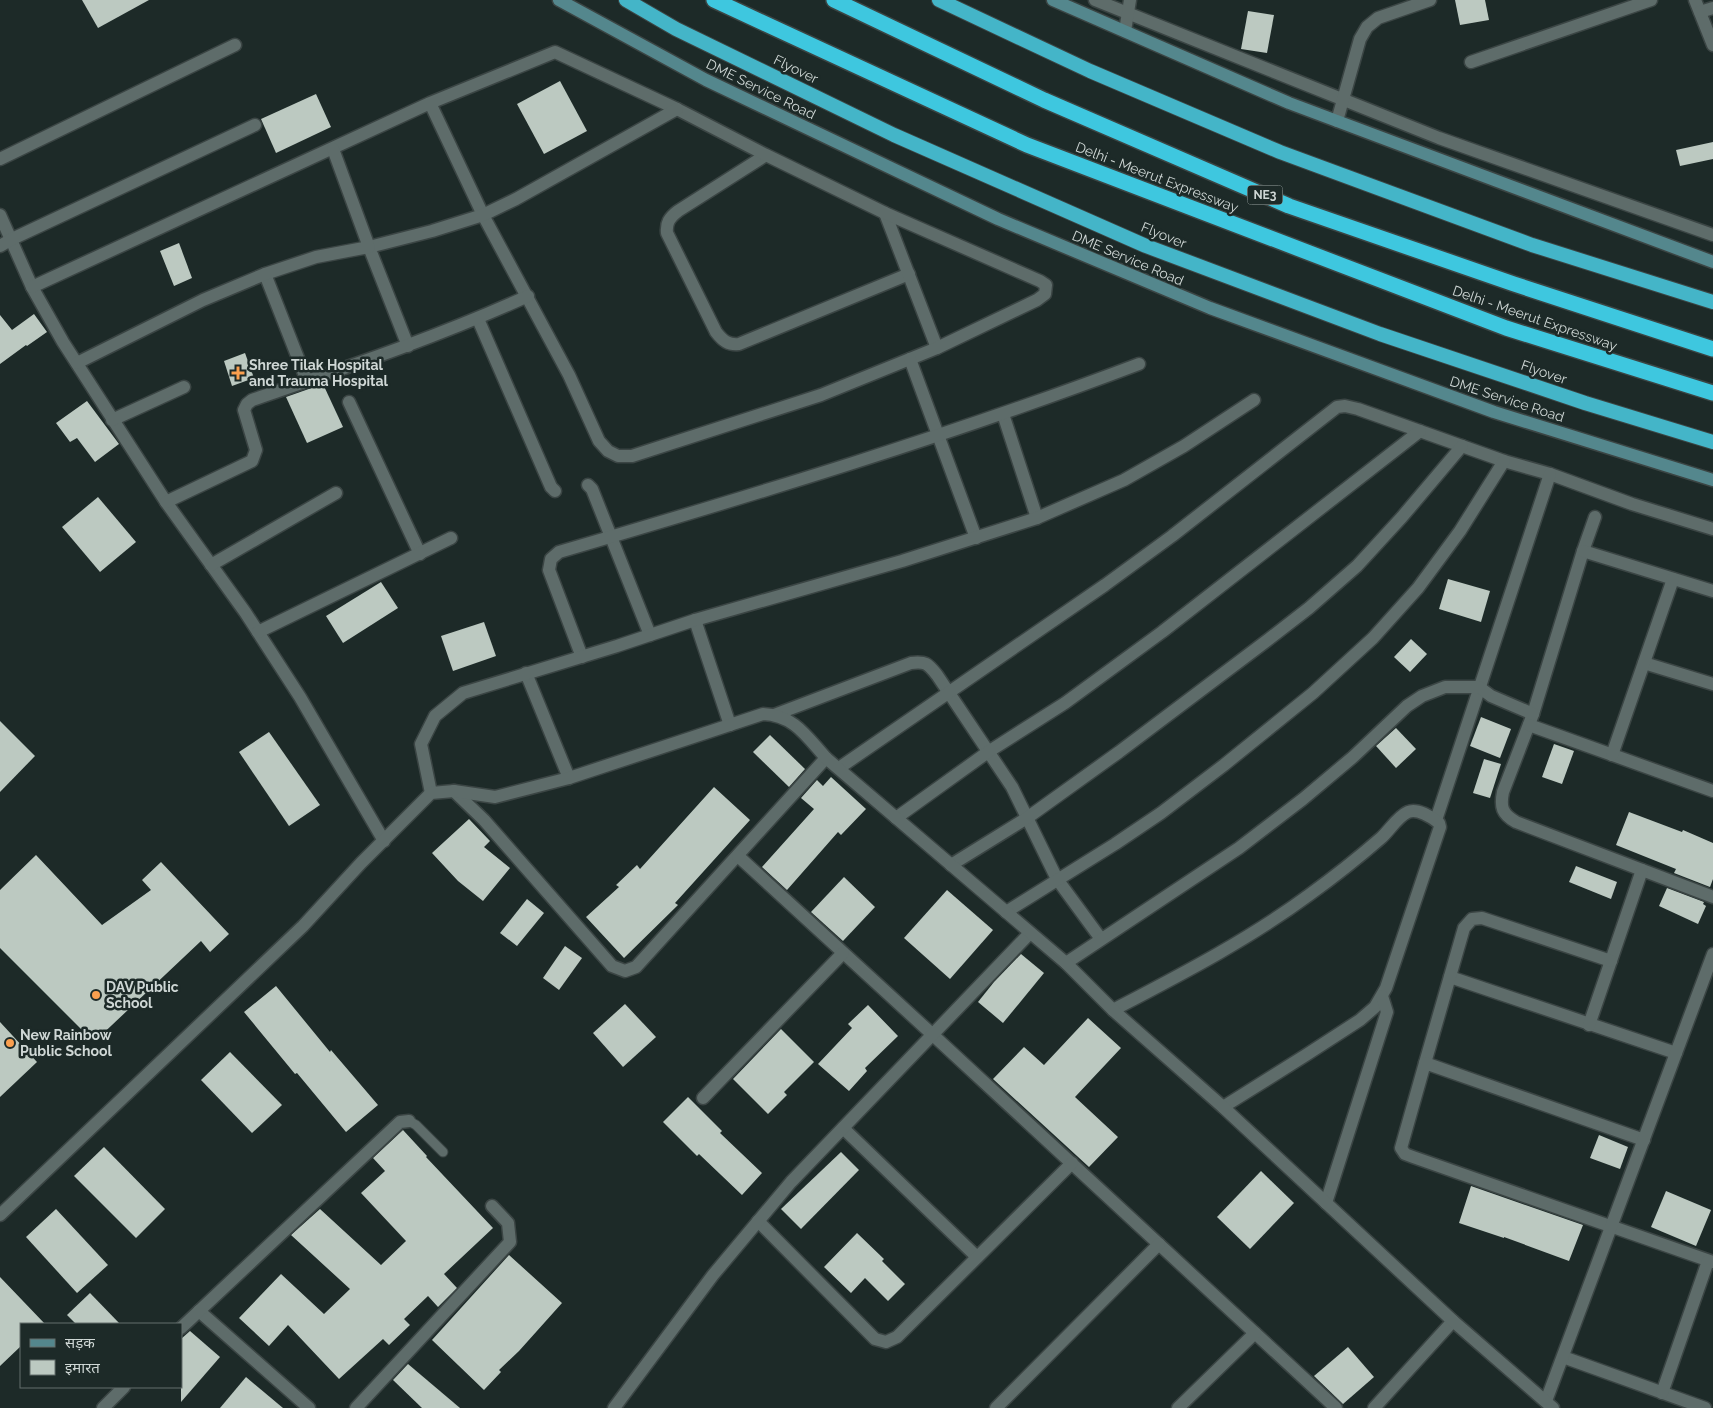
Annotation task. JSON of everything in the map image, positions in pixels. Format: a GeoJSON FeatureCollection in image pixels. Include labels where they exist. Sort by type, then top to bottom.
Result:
{"type":"FeatureCollection","features":[{"type":"Feature","properties":{"kind":"highway","name":"Flyover"},"geometry":{"type":"LineString","coordinates":[[626,0],[676,29],[894,135],[1146,246],[1380,334],[1585,403],[1713,442]]}},
{"type":"Feature","properties":{"kind":"highway","name":"Delhi - Meerut Expressway"},"geometry":{"type":"LineString","coordinates":[[714,0],[1027,144],[1506,328],[1713,392]]}},
{"type":"Feature","properties":{"kind":"highway","name":"Delhi - Meerut Expressway"},"geometry":{"type":"LineString","coordinates":[[834,0],[1044,100],[1289,206],[1514,284],[1713,349]]}},
{"type":"Feature","properties":{"kind":"highway"},"geometry":{"type":"LineString","coordinates":[[939,0],[1090,71],[1280,152],[1532,245],[1713,302]]}},
{"type":"Feature","properties":{"kind":"main road","name":"DME Service Road"},"geometry":{"type":"LineString","coordinates":[[559,0],[706,80],[998,219],[1201,304],[1494,412],[1713,480]]}},
{"type":"Feature","properties":{"kind":"main road"},"geometry":{"type":"LineString","coordinates":[[1053,0],[1289,103],[1713,262]]}},
{"type":"Feature","properties":{"kind":"street"},"geometry":{"type":"LineString","coordinates":[[1095,0],[1449,141],[1713,235]]}},
{"type":"Feature","properties":{"kind":"street"},"geometry":{"type":"LineString","coordinates":[[1125,32],[1130,0]]}},
{"type":"Feature","properties":{"kind":"street"},"geometry":{"type":"LineString","coordinates":[[1337,121],[1360,39],[1367,27],[1378,18],[1430,0]]}},
{"type":"Feature","properties":{"kind":"street"},"geometry":{"type":"LineString","coordinates":[[1471,62],[1651,0]]}},
{"type":"Feature","properties":{"kind":"street"},"geometry":{"type":"LineString","coordinates":[[1713,8],[1698,6],[1713,45]]}},
{"type":"Feature","properties":{"kind":"street"},"geometry":{"type":"LineString","coordinates":[[0,160],[235,45]]}},
{"type":"Feature","properties":{"kind":"street"},"geometry":{"type":"LineString","coordinates":[[32,287],[430,103],[556,52],[677,109],[885,213],[1040,281],[1046,285],[1045,294],[1037,300],[937,348],[811,398],[632,456],[618,456],[608,451],[599,441],[570,375],[483,214],[430,103]]}},
{"type":"Feature","properties":{"kind":"street"},"geometry":{"type":"LineString","coordinates":[[77,363],[203,300],[265,274],[316,257],[369,247],[432,231],[483,214],[516,199],[677,109]]}},
{"type":"Feature","properties":{"kind":"street"},"geometry":{"type":"LineString","coordinates":[[0,246],[255,125]]}},
{"type":"Feature","properties":{"kind":"street"},"geometry":{"type":"LineString","coordinates":[[333,149],[408,346]]}},
{"type":"Feature","properties":{"kind":"street"},"geometry":{"type":"LineString","coordinates":[[766,155],[678,211],[670,217],[666,224],[667,234],[716,332],[722,340],[731,344],[739,344],[909,274]]}},
{"type":"Feature","properties":{"kind":"street"},"geometry":{"type":"LineString","coordinates":[[885,213],[937,348]]}},
{"type":"Feature","properties":{"kind":"street"},"geometry":{"type":"LineString","coordinates":[[0,215],[32,287],[77,363],[166,502],[258,632],[300,697],[384,841]]}},
{"type":"Feature","properties":{"kind":"street"},"geometry":{"type":"LineString","coordinates":[[265,274],[307,381]]}},
{"type":"Feature","properties":{"kind":"street"},"geometry":{"type":"LineString","coordinates":[[166,502],[252,461],[256,450],[244,410],[252,400],[408,346],[478,319],[528,296]]}},
{"type":"Feature","properties":{"kind":"street"},"geometry":{"type":"LineString","coordinates":[[478,319],[551,487],[555,491]]}},
{"type":"Feature","properties":{"kind":"street"},"geometry":{"type":"LineString","coordinates":[[910,359],[976,538]]}},
{"type":"Feature","properties":{"kind":"street"},"geometry":{"type":"LineString","coordinates":[[582,657],[549,570],[551,560],[559,552],[828,471],[1003,414],[1139,364]]}},
{"type":"Feature","properties":{"kind":"street"},"geometry":{"type":"LineString","coordinates":[[112,420],[184,387]]}},
{"type":"Feature","properties":{"kind":"street"},"geometry":{"type":"LineString","coordinates":[[431,794],[421,744],[435,716],[463,693],[695,620],[902,561],[1037,518],[1124,480],[1184,446],[1254,400]]}},
{"type":"Feature","properties":{"kind":"street"},"geometry":{"type":"LineString","coordinates":[[349,402],[420,554]]}},
{"type":"Feature","properties":{"kind":"street"},"geometry":{"type":"LineString","coordinates":[[839,768],[1112,580],[1172,536],[1338,407],[1346,406],[1358,409],[1504,461],[1550,474],[1632,504],[1713,529]]}},
{"type":"Feature","properties":{"kind":"street"},"geometry":{"type":"LineString","coordinates":[[1003,414],[1037,518]]}},
{"type":"Feature","properties":{"kind":"street"},"geometry":{"type":"LineString","coordinates":[[896,818],[988,752],[1065,703],[1154,638],[1420,431]]}},
{"type":"Feature","properties":{"kind":"street"},"geometry":{"type":"LineString","coordinates":[[951,865],[1028,818],[1269,639],[1358,566],[1402,518],[1462,446]]}},
{"type":"Feature","properties":{"kind":"street"},"geometry":{"type":"LineString","coordinates":[[1006,912],[1153,818],[1216,771],[1313,693],[1373,638],[1418,588],[1460,531],[1504,461]]}},
{"type":"Feature","properties":{"kind":"street"},"geometry":{"type":"LineString","coordinates":[[1436,820],[1550,474]]}},
{"type":"Feature","properties":{"kind":"street"},"geometry":{"type":"LineString","coordinates":[[588,485],[592,489],[612,536],[650,635]]}},
{"type":"Feature","properties":{"kind":"street"},"geometry":{"type":"LineString","coordinates":[[211,565],[336,493]]}},
{"type":"Feature","properties":{"kind":"street"},"geometry":{"type":"LineString","coordinates":[[1595,517],[1531,720],[1503,792],[1501,808],[1504,814],[1516,822],[1713,897]]}},
{"type":"Feature","properties":{"kind":"street"},"geometry":{"type":"LineString","coordinates":[[258,632],[452,538]]}},
{"type":"Feature","properties":{"kind":"street"},"geometry":{"type":"LineString","coordinates":[[1583,551],[1713,591]]}},
{"type":"Feature","properties":{"kind":"street"},"geometry":{"type":"LineString","coordinates":[[1612,755],[1673,579]]}},
{"type":"Feature","properties":{"kind":"street"},"geometry":{"type":"LineString","coordinates":[[695,620],[730,725]]}},
{"type":"Feature","properties":{"kind":"street"},"geometry":{"type":"LineString","coordinates":[[774,715],[911,663],[921,661],[928,665],[1012,787],[1058,879],[1101,939]]}},
{"type":"Feature","properties":{"kind":"street"},"geometry":{"type":"LineString","coordinates":[[1644,663],[1713,684]]}},
{"type":"Feature","properties":{"kind":"street"},"geometry":{"type":"LineString","coordinates":[[526,673],[569,778]]}},
{"type":"Feature","properties":{"kind":"street"},"geometry":{"type":"LineString","coordinates":[[1066,963],[1246,843],[1353,757],[1407,706],[1422,696],[1445,687],[1479,687],[1531,720],[1612,755],[1713,791]]}},
{"type":"Feature","properties":{"kind":"street"},"geometry":{"type":"LineString","coordinates":[[0,1215],[303,926],[431,794],[454,791],[495,797],[569,778],[763,714],[774,715],[794,723],[826,758],[1066,963],[1113,1010],[1222,1106],[1453,1321],[1550,1405],[1563,1357],[1713,954]]}},
{"type":"Feature","properties":{"kind":"street"},"geometry":{"type":"LineString","coordinates":[[454,791],[484,820],[612,966],[625,971],[636,967],[826,758]]}},
{"type":"Feature","properties":{"kind":"street"},"geometry":{"type":"LineString","coordinates":[[1113,1010],[1207,960],[1285,912],[1354,861],[1406,813],[1412,811],[1419,812],[1436,820],[1440,827],[1392,969],[1382,996],[1375,1007],[1360,1020],[1222,1106]]}},
{"type":"Feature","properties":{"kind":"street"},"geometry":{"type":"LineString","coordinates":[[738,856],[1336,1408]]}},
{"type":"Feature","properties":{"kind":"street"},"geometry":{"type":"LineString","coordinates":[[1589,1025],[1642,870]]}},
{"type":"Feature","properties":{"kind":"street"},"geometry":{"type":"LineString","coordinates":[[1611,961],[1482,918],[1472,919],[1464,928],[1400,1148],[1405,1154],[1711,1262],[1662,1393]]}},
{"type":"Feature","properties":{"kind":"street"},"geometry":{"type":"LineString","coordinates":[[614,1408],[713,1275],[791,1182],[1030,933]]}},
{"type":"Feature","properties":{"kind":"street"},"geometry":{"type":"LineString","coordinates":[[703,1098],[843,953]]}},
{"type":"Feature","properties":{"kind":"street"},"geometry":{"type":"LineString","coordinates":[[1450,977],[1676,1053]]}},
{"type":"Feature","properties":{"kind":"street"},"geometry":{"type":"LineString","coordinates":[[1326,1202],[1387,1012],[1382,996]]}},
{"type":"Feature","properties":{"kind":"street"},"geometry":{"type":"LineString","coordinates":[[1425,1063],[1644,1140]]}},
{"type":"Feature","properties":{"kind":"street"},"geometry":{"type":"LineString","coordinates":[[182,1327],[400,1122],[409,1121]]}},
{"type":"Feature","properties":{"kind":"street"},"geometry":{"type":"LineString","coordinates":[[843,1128],[977,1257]]}},
{"type":"Feature","properties":{"kind":"street"},"geometry":{"type":"LineString","coordinates":[[758,1221],[874,1339],[886,1342],[897,1337],[1072,1163]]}},
{"type":"Feature","properties":{"kind":"street"},"geometry":{"type":"LineString","coordinates":[[356,1408],[510,1242],[508,1223],[492,1206]]}},
{"type":"Feature","properties":{"kind":"street"},"geometry":{"type":"LineString","coordinates":[[996,1408],[1159,1244]]}},
{"type":"Feature","properties":{"kind":"street"},"geometry":{"type":"LineString","coordinates":[[198,1311],[309,1408]]}},
{"type":"Feature","properties":{"kind":"street"},"geometry":{"type":"LineString","coordinates":[[1374,1408],[1453,1321]]}},
{"type":"Feature","properties":{"kind":"street"},"geometry":{"type":"LineString","coordinates":[[1178,1408],[1255,1334]]}},
{"type":"Feature","properties":{"kind":"street"},"geometry":{"type":"LineString","coordinates":[[1563,1357],[1705,1408]]}},
{"type":"Feature","properties":{"kind":"street"},"geometry":{"type":"LineString","coordinates":[[103,1408],[123,1388]]}},
{"type":"Feature","properties":{"kind":"lane"},"geometry":{"type":"LineString","coordinates":[[409,1121],[416,1125],[444,1152]]}},
{"type":"Feature","properties":{"kind":"building"},"geometry":{"type":"Polygon","coordinates":[[[82,0],[149,0],[98,28],[82,0]]]}},
{"type":"Feature","properties":{"kind":"building"},"geometry":{"type":"Polygon","coordinates":[[[1455,0],[1485,0],[1489,20],[1460,25],[1455,0]]]}},
{"type":"Feature","properties":{"kind":"building"},"geometry":{"type":"Polygon","coordinates":[[[1248,11],[1274,15],[1267,53],[1241,49],[1248,11]]]}},
{"type":"Feature","properties":{"kind":"building"},"geometry":{"type":"Polygon","coordinates":[[[560,81],[587,131],[544,154],[517,104],[560,81]]]}},
{"type":"Feature","properties":{"kind":"building"},"geometry":{"type":"Polygon","coordinates":[[[316,94],[331,127],[276,153],[261,119],[316,94]]]}},
{"type":"Feature","properties":{"kind":"building"},"geometry":{"type":"Polygon","coordinates":[[[1713,142],[1713,159],[1680,166],[1676,150],[1713,142]]]}},
{"type":"Feature","properties":{"kind":"building"},"geometry":{"type":"Polygon","coordinates":[[[179,243],[192,278],[174,286],[160,251],[179,243]]]}},
{"type":"Feature","properties":{"kind":"building"},"geometry":{"type":"Polygon","coordinates":[[[34,314],[47,332],[0,364],[0,315],[12,330],[34,314]]]}},
{"type":"Feature","properties":{"kind":"building"},"geometry":{"type":"Polygon","coordinates":[[[245,353],[254,378],[232,386],[224,361],[245,353]]]}},
{"type":"Feature","properties":{"kind":"building"},"geometry":{"type":"Polygon","coordinates":[[[323,384],[343,427],[307,443],[286,397],[323,384]]]}},
{"type":"Feature","properties":{"kind":"building"},"geometry":{"type":"Polygon","coordinates":[[[87,401],[119,444],[95,462],[77,438],[70,442],[56,423],[87,401]]]}},
{"type":"Feature","properties":{"kind":"building"},"geometry":{"type":"Polygon","coordinates":[[[98,497],[136,542],[100,572],[62,527],[98,497]]]}},
{"type":"Feature","properties":{"kind":"building"},"geometry":{"type":"Polygon","coordinates":[[[1448,579],[1490,591],[1481,622],[1439,609],[1448,579]]]}},
{"type":"Feature","properties":{"kind":"building"},"geometry":{"type":"Polygon","coordinates":[[[381,582],[398,608],[343,643],[326,616],[381,582]]]}},
{"type":"Feature","properties":{"kind":"building"},"geometry":{"type":"Polygon","coordinates":[[[484,622],[496,656],[453,671],[441,636],[484,622]]]}},
{"type":"Feature","properties":{"kind":"building"},"geometry":{"type":"Polygon","coordinates":[[[1411,639],[1427,654],[1410,672],[1394,657],[1411,639]]]}},
{"type":"Feature","properties":{"kind":"building"},"geometry":{"type":"Polygon","coordinates":[[[1481,717],[1511,729],[1500,758],[1470,746],[1481,717]]]}},
{"type":"Feature","properties":{"kind":"building"},"geometry":{"type":"Polygon","coordinates":[[[0,721],[35,756],[0,792],[0,721]]]}},
{"type":"Feature","properties":{"kind":"building"},"geometry":{"type":"Polygon","coordinates":[[[1396,728],[1416,749],[1396,768],[1376,746],[1396,728]]]}},
{"type":"Feature","properties":{"kind":"building"},"geometry":{"type":"Polygon","coordinates":[[[269,732],[320,805],[289,826],[239,752],[269,732]]]}},
{"type":"Feature","properties":{"kind":"building"},"geometry":{"type":"Polygon","coordinates":[[[770,735],[805,769],[789,787],[753,752],[770,735]]]}},
{"type":"Feature","properties":{"kind":"building"},"geometry":{"type":"Polygon","coordinates":[[[1554,744],[1574,751],[1562,784],[1542,777],[1554,744]]]}},
{"type":"Feature","properties":{"kind":"building"},"geometry":{"type":"Polygon","coordinates":[[[1484,759],[1501,764],[1490,798],[1473,793],[1484,759]]]}},
{"type":"Feature","properties":{"kind":"building"},"geometry":{"type":"Polygon","coordinates":[[[831,777],[866,809],[841,835],[838,832],[787,890],[762,867],[814,809],[801,798],[817,780],[823,786],[831,777]]]}},
{"type":"Feature","properties":{"kind":"building"},"geometry":{"type":"Polygon","coordinates":[[[714,787],[750,820],[675,903],[678,905],[624,958],[586,917],[619,887],[616,885],[637,865],[640,869],[714,787]]]}},
{"type":"Feature","properties":{"kind":"building"},"geometry":{"type":"Polygon","coordinates":[[[1629,812],[1682,832],[1683,830],[1713,843],[1713,879],[1710,887],[1674,873],[1676,869],[1616,845],[1629,812]]]}},
{"type":"Feature","properties":{"kind":"building"},"geometry":{"type":"Polygon","coordinates":[[[469,819],[490,841],[484,847],[510,868],[483,901],[458,881],[432,853],[469,819]]]}},
{"type":"Feature","properties":{"kind":"building","name":"DAV Public School"},"geometry":{"type":"Polygon","coordinates":[[[36,855],[102,925],[151,890],[142,880],[161,862],[229,934],[210,952],[201,941],[94,1042],[0,948],[0,890],[36,855]]]}},
{"type":"Feature","properties":{"kind":"building"},"geometry":{"type":"Polygon","coordinates":[[[1576,866],[1617,882],[1611,899],[1569,882],[1576,866]]]}},
{"type":"Feature","properties":{"kind":"building"},"geometry":{"type":"Polygon","coordinates":[[[844,877],[875,907],[843,941],[811,912],[844,877]]]}},
{"type":"Feature","properties":{"kind":"building"},"geometry":{"type":"Polygon","coordinates":[[[1667,888],[1704,902],[1703,904],[1706,906],[1698,924],[1659,906],[1667,888]]]}},
{"type":"Feature","properties":{"kind":"building"},"geometry":{"type":"Polygon","coordinates":[[[947,890],[993,930],[950,979],[904,938],[947,890]]]}},
{"type":"Feature","properties":{"kind":"building"},"geometry":{"type":"Polygon","coordinates":[[[527,899],[544,913],[517,946],[500,933],[527,899]]]}},
{"type":"Feature","properties":{"kind":"building"},"geometry":{"type":"Polygon","coordinates":[[[565,946],[582,958],[559,990],[543,978],[565,946]]]}},
{"type":"Feature","properties":{"kind":"building"},"geometry":{"type":"Polygon","coordinates":[[[1021,954],[1044,973],[1003,1023],[978,1002],[1021,954]]]}},
{"type":"Feature","properties":{"kind":"building"},"geometry":{"type":"Polygon","coordinates":[[[276,986],[330,1052],[331,1050],[378,1105],[346,1132],[244,1012],[276,986]]]}},
{"type":"Feature","properties":{"kind":"building"},"geometry":{"type":"Polygon","coordinates":[[[625,1004],[656,1037],[623,1067],[593,1033],[625,1004]]]}},
{"type":"Feature","properties":{"kind":"building"},"geometry":{"type":"Polygon","coordinates":[[[868,1005],[898,1036],[865,1068],[867,1071],[849,1091],[818,1064],[852,1028],[848,1024],[868,1005]]]}},
{"type":"Feature","properties":{"kind":"building"},"geometry":{"type":"Polygon","coordinates":[[[1088,1018],[1121,1048],[1075,1097],[1118,1137],[1089,1167],[993,1079],[1024,1047],[1044,1065],[1088,1018]]]}},
{"type":"Feature","properties":{"kind":"building","name":"New Rainbow Public School"},"geometry":{"type":"Polygon","coordinates":[[[0,1022],[37,1062],[0,1097],[0,1022]]]}},
{"type":"Feature","properties":{"kind":"building"},"geometry":{"type":"Polygon","coordinates":[[[781,1029],[814,1062],[784,1092],[787,1095],[768,1114],[733,1079],[781,1029]]]}},
{"type":"Feature","properties":{"kind":"building"},"geometry":{"type":"Polygon","coordinates":[[[230,1052],[282,1105],[252,1133],[201,1080],[230,1052]]]}},
{"type":"Feature","properties":{"kind":"building"},"geometry":{"type":"Polygon","coordinates":[[[688,1097],[722,1131],[720,1133],[762,1173],[742,1195],[699,1154],[697,1156],[663,1122],[688,1097]]]}},
{"type":"Feature","properties":{"kind":"building"},"geometry":{"type":"Polygon","coordinates":[[[403,1130],[493,1228],[444,1274],[457,1288],[438,1307],[428,1296],[404,1319],[410,1325],[389,1345],[383,1339],[339,1379],[288,1325],[269,1346],[239,1318],[281,1274],[324,1314],[350,1289],[291,1235],[320,1209],[381,1265],[406,1241],[361,1193],[385,1171],[373,1158],[403,1130]]]}},
{"type":"Feature","properties":{"kind":"building"},"geometry":{"type":"Polygon","coordinates":[[[1599,1135],[1628,1147],[1620,1169],[1590,1158],[1599,1135]]]}},
{"type":"Feature","properties":{"kind":"building"},"geometry":{"type":"Polygon","coordinates":[[[104,1147],[165,1209],[136,1238],[74,1176],[104,1147]]]}},
{"type":"Feature","properties":{"kind":"building"},"geometry":{"type":"Polygon","coordinates":[[[841,1152],[859,1170],[801,1229],[781,1209],[841,1152]]]}},
{"type":"Feature","properties":{"kind":"building"},"geometry":{"type":"Polygon","coordinates":[[[1261,1171],[1294,1203],[1250,1249],[1217,1217],[1261,1171]]]}},
{"type":"Feature","properties":{"kind":"building"},"geometry":{"type":"Polygon","coordinates":[[[1471,1186],[1583,1225],[1569,1261],[1459,1223],[1471,1186]]]}},
{"type":"Feature","properties":{"kind":"building"},"geometry":{"type":"Polygon","coordinates":[[[1666,1191],[1711,1210],[1696,1246],[1651,1227],[1666,1191]]]}},
{"type":"Feature","properties":{"kind":"building"},"geometry":{"type":"Polygon","coordinates":[[[56,1209],[108,1265],[77,1293],[26,1237],[56,1209]]]}},
{"type":"Feature","properties":{"kind":"building"},"geometry":{"type":"Polygon","coordinates":[[[857,1233],[884,1259],[882,1261],[905,1284],[888,1301],[865,1278],[851,1293],[824,1267],[857,1233]]]}},
{"type":"Feature","properties":{"kind":"building"},"geometry":{"type":"Polygon","coordinates":[[[509,1255],[562,1303],[519,1351],[499,1370],[501,1372],[484,1390],[432,1340],[509,1255]]]}},
{"type":"Feature","properties":{"kind":"building"},"geometry":{"type":"Polygon","coordinates":[[[0,1277],[44,1323],[20,1323],[20,1347],[0,1366],[0,1277]]]}},
{"type":"Feature","properties":{"kind":"building"},"geometry":{"type":"Polygon","coordinates":[[[90,1293],[119,1323],[75,1323],[67,1315],[90,1293]]]}},
{"type":"Feature","properties":{"kind":"building"},"geometry":{"type":"Polygon","coordinates":[[[190,1331],[220,1357],[181,1402],[182,1388],[182,1338],[190,1331]]]}},
{"type":"Feature","properties":{"kind":"building"},"geometry":{"type":"Polygon","coordinates":[[[1348,1347],[1374,1377],[1343,1404],[1314,1376],[1348,1347]]]}},
{"type":"Feature","properties":{"kind":"building"},"geometry":{"type":"Polygon","coordinates":[[[408,1364],[460,1408],[422,1408],[393,1380],[408,1364]]]}},
{"type":"Feature","properties":{"kind":"building"},"geometry":{"type":"Polygon","coordinates":[[[246,1377],[283,1408],[220,1408],[246,1377]]]}},
{"type":"Feature","properties":{"kind":"place","name":"Shree Tilak Hospital and Trauma Hospital"},"geometry":{"type":"Point","coordinates":[238,373]}},
{"type":"Feature","properties":{"kind":"place","name":"DAV Public School"},"geometry":{"type":"Point","coordinates":[96,995]}},
{"type":"Feature","properties":{"kind":"place","name":"New Rainbow Public School"},"geometry":{"type":"Point","coordinates":[10,1043]}}]}
